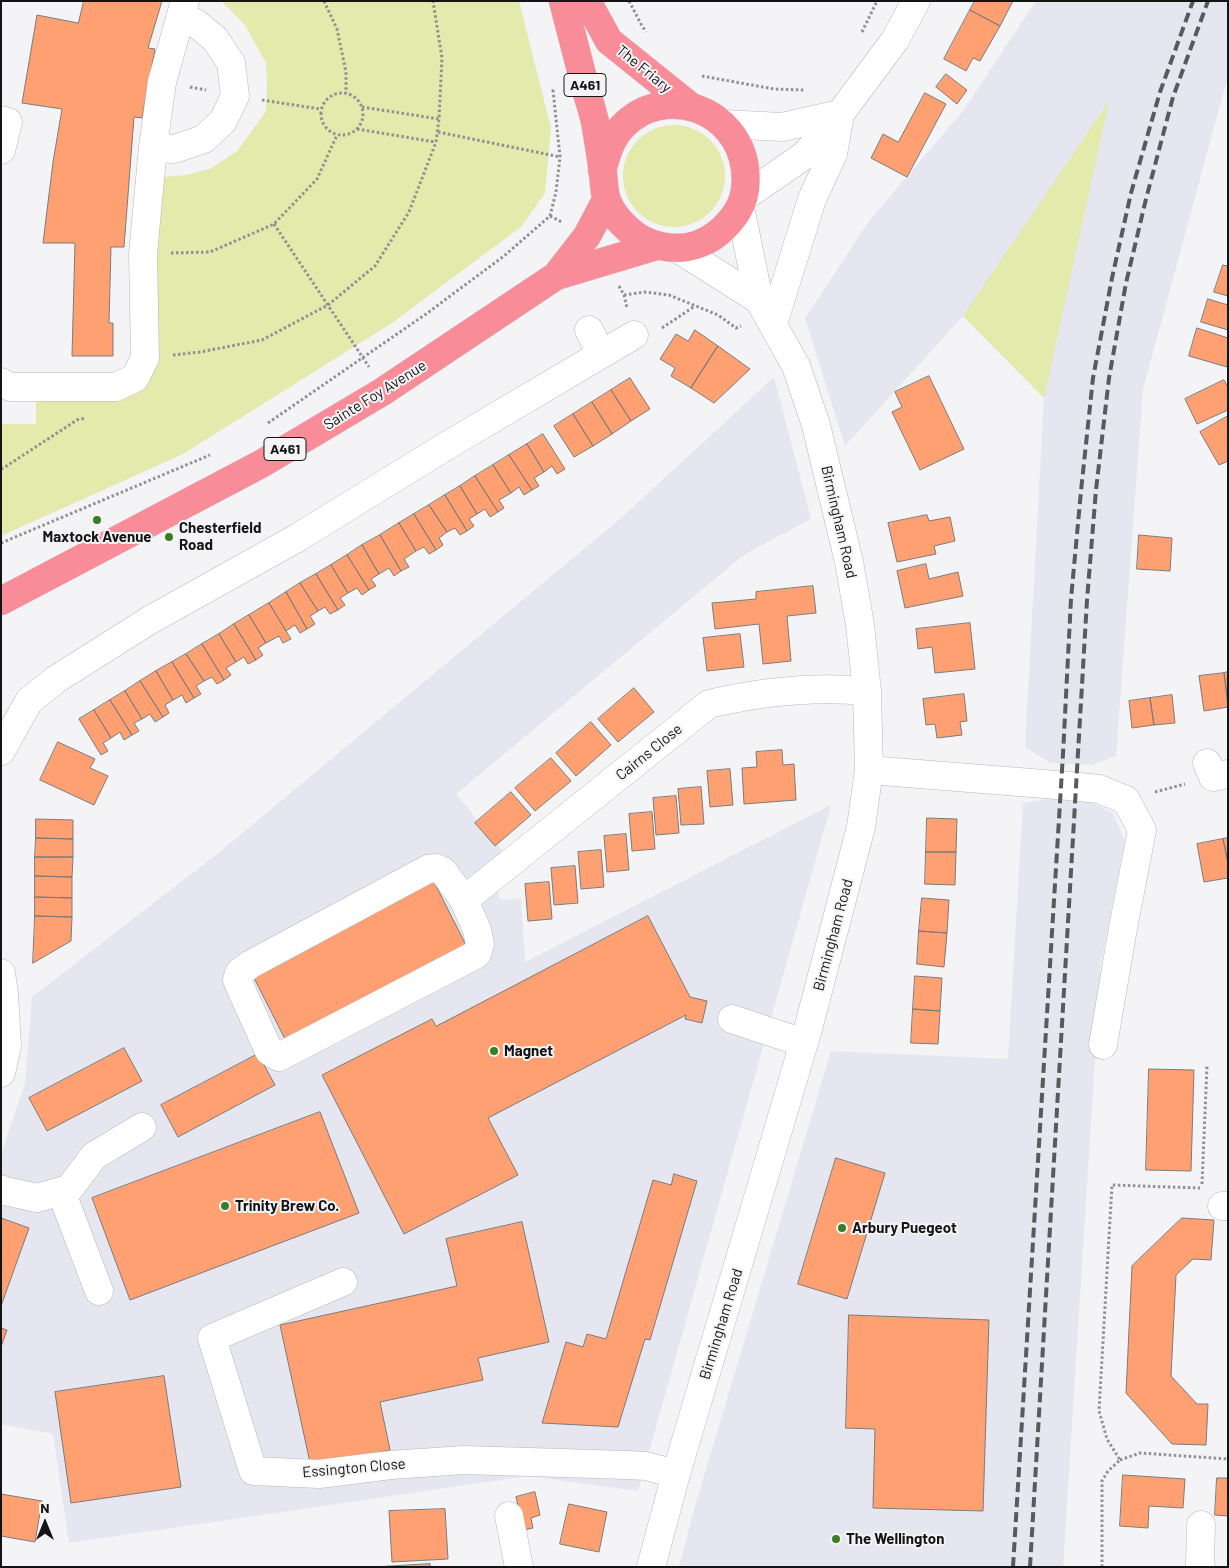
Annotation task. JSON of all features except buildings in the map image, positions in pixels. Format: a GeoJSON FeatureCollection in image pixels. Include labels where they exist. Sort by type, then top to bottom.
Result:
{"type":"FeatureCollection","features":[{"type":"Feature","properties":{"kind":"highway","name":"A461"},"geometry":{"type":"LineString","coordinates":[[563,1],[594,120],[602,170]]}},
{"type":"Feature","properties":{"kind":"highway","name":"The Friary"},"geometry":{"type":"LineString","coordinates":[[587,1],[609,41],[690,106]]}},
{"type":"Feature","properties":{"kind":"highway"},"geometry":{"type":"LineString","coordinates":[[666,105],[690,106],[708,112],[724,124],[733,134],[744,156],[746,180],[742,202],[729,223],[714,236],[696,245],[666,247],[634,235],[617,218],[606,200],[602,170],[609,146],[622,126],[642,112],[666,105]]}},
{"type":"Feature","properties":{"kind":"highway","name":"Sainte Foy Avenue"},"geometry":{"type":"LineString","coordinates":[[1,601],[260,464],[382,392],[556,276],[587,236],[606,200]]}},
{"type":"Feature","properties":{"kind":"highway","name":"Sainte Foy Avenue"},"geometry":{"type":"LineString","coordinates":[[556,276],[666,247]]}},
{"type":"Feature","properties":{"kind":"street"},"geometry":{"type":"LineString","coordinates":[[742,202],[805,155],[840,114],[895,40],[916,1]]}},
{"type":"Feature","properties":{"kind":"street"},"geometry":{"type":"LineString","coordinates":[[152,147],[174,149],[204,139],[223,122],[235,96],[231,63],[215,39],[197,24],[183,8]]}},
{"type":"Feature","properties":{"kind":"street"},"geometry":{"type":"LineString","coordinates":[[1,382],[10,387],[116,388],[135,378],[145,358],[143,254],[152,147],[162,82],[183,8]]}},
{"type":"Feature","properties":{"kind":"street"},"geometry":{"type":"LineString","coordinates":[[724,124],[782,127],[840,114]]}},
{"type":"Feature","properties":{"kind":"street"},"geometry":{"type":"LineString","coordinates":[[773,324],[812,199],[833,154],[840,114]]}},
{"type":"Feature","properties":{"kind":"street"},"geometry":{"type":"LineString","coordinates":[[1,120],[8,122],[1,150]]}},
{"type":"Feature","properties":{"kind":"street","name":"Birmingham Road"},"geometry":{"type":"LineString","coordinates":[[651,1567],[676,1474],[804,1043],[862,827],[869,770],[867,691],[860,625],[849,562],[816,425],[796,366],[759,300],[742,202]]}},
{"type":"Feature","properties":{"kind":"street","name":"Birmingham Road"},"geometry":{"type":"LineString","coordinates":[[666,247],[759,300]]}},
{"type":"Feature","properties":{"kind":"street"},"geometry":{"type":"LineString","coordinates":[[1,751],[29,701],[54,680],[150,620],[297,538],[448,445],[595,342],[644,334]]}},
{"type":"Feature","properties":{"kind":"street","name":"Cairns Close"},"geometry":{"type":"LineString","coordinates":[[464,900],[708,704],[737,697],[775,693],[837,688],[867,691]]}},
{"type":"Feature","properties":{"kind":"street"},"geometry":{"type":"LineString","coordinates":[[869,770],[1079,787],[1099,790],[1126,800],[1142,830],[1103,1045]]}},
{"type":"Feature","properties":{"kind":"street"},"geometry":{"type":"LineString","coordinates":[[436,868],[443,871],[464,900],[480,944],[476,954],[279,1057],[269,1051],[237,980],[238,973],[251,964],[428,869],[436,868]]}},
{"type":"Feature","properties":{"kind":"street"},"geometry":{"type":"LineString","coordinates":[[1,973],[4,994],[6,1046],[1,1073]]}},
{"type":"Feature","properties":{"kind":"street"},"geometry":{"type":"LineString","coordinates":[[732,1019],[804,1043]]}},
{"type":"Feature","properties":{"kind":"street"},"geometry":{"type":"LineString","coordinates":[[1,1189],[37,1198],[69,1189],[94,1156],[142,1127]]}},
{"type":"Feature","properties":{"kind":"street"},"geometry":{"type":"LineString","coordinates":[[61,1192],[99,1291]]}},
{"type":"Feature","properties":{"kind":"street","name":"Essington Close"},"geometry":{"type":"LineString","coordinates":[[343,1282],[212,1338],[253,1471],[319,1474],[391,1465],[464,1460],[646,1466],[676,1474]]}},
{"type":"Feature","properties":{"kind":"street"},"geometry":{"type":"LineString","coordinates":[[508,1516],[519,1567]]}},
{"type":"Feature","properties":{"kind":"street"},"geometry":{"type":"LineString","coordinates":[[1201,1567],[1202,1525]]}},
{"type":"Feature","properties":{"kind":"path"},"geometry":{"type":"LineString","coordinates":[[324,1],[337,29],[346,72],[346,93]]}},
{"type":"Feature","properties":{"kind":"path"},"geometry":{"type":"LineString","coordinates":[[172,355],[200,352],[262,340],[328,305],[375,266],[409,212],[436,142],[442,58],[433,1]]}},
{"type":"Feature","properties":{"kind":"path"},"geometry":{"type":"LineString","coordinates":[[628,1],[647,32]]}},
{"type":"Feature","properties":{"kind":"path"},"geometry":{"type":"LineString","coordinates":[[859,40],[877,1]]}},
{"type":"Feature","properties":{"kind":"path"},"geometry":{"type":"LineString","coordinates":[[698,74],[707,78],[774,89],[797,91],[813,89]]}},
{"type":"Feature","properties":{"kind":"path"},"geometry":{"type":"LineString","coordinates":[[265,426],[504,256],[550,216],[556,192],[560,157],[552,90]]}},
{"type":"Feature","properties":{"kind":"path"},"geometry":{"type":"LineString","coordinates":[[335,93],[346,93],[356,98],[362,107],[363,119],[357,129],[348,135],[337,135],[327,130],[321,120],[320,109],[325,99],[335,93]]}},
{"type":"Feature","properties":{"kind":"path"},"geometry":{"type":"LineString","coordinates":[[362,107],[439,118]]}},
{"type":"Feature","properties":{"kind":"path"},"geometry":{"type":"LineString","coordinates":[[357,129],[436,142]]}},
{"type":"Feature","properties":{"kind":"path"},"geometry":{"type":"LineString","coordinates":[[438,132],[560,157]]}},
{"type":"Feature","properties":{"kind":"path"},"geometry":{"type":"LineString","coordinates":[[143,254],[210,252],[274,224],[317,178],[337,135]]}},
{"type":"Feature","properties":{"kind":"path"},"geometry":{"type":"LineString","coordinates":[[274,224],[363,357],[382,392]]}},
{"type":"Feature","properties":{"kind":"path"},"geometry":{"type":"LineString","coordinates":[[624,295],[645,292],[669,295],[718,315]]}},
{"type":"Feature","properties":{"kind":"path"},"geometry":{"type":"LineString","coordinates":[[644,334],[695,306]]}},
{"type":"Feature","properties":{"kind":"path"},"geometry":{"type":"LineString","coordinates":[[1,543],[213,454]]}},
{"type":"Feature","properties":{"kind":"path"},"geometry":{"type":"LineString","coordinates":[[1126,800],[1216,771]]}},
{"type":"Feature","properties":{"kind":"path"},"geometry":{"type":"LineString","coordinates":[[1120,1460],[1107,1439],[1099,1411],[1112,1185],[1202,1188],[1207,1066]]}},
{"type":"Feature","properties":{"kind":"path"},"geometry":{"type":"LineString","coordinates":[[1102,1567],[1102,1481],[1108,1471],[1120,1460],[1140,1452],[1228,1459]]}},
{"type":"Feature","properties":{"kind":"shaded area"},"geometry":{"type":"Polygon","coordinates":[[[1036,1],[1228,1],[1228,76],[1143,389],[1116,756],[1092,765],[1050,763],[1025,747],[1044,398],[963,316],[845,446],[805,318],[869,221],[963,111],[1036,1]]]}},
{"type":"Feature","properties":{"kind":"shaded area"},"geometry":{"type":"Polygon","coordinates":[[[774,377],[811,519],[745,554],[456,794],[505,854],[497,888],[500,900],[521,898],[525,962],[831,805],[638,1491],[528,1476],[69,1543],[53,1434],[1,1424],[1,1154],[25,1083],[32,997],[217,854],[620,519],[774,377]]]}},
{"type":"Feature","properties":{"kind":"shaded area"},"geometry":{"type":"Polygon","coordinates":[[[1048,799],[1089,801],[1113,813],[1125,841],[1101,963],[1063,1567],[679,1567],[695,1506],[831,1051],[1008,1059],[1023,803],[1048,799]]]}},
{"type":"Feature","properties":{"kind":"green space"},"geometry":{"type":"Polygon","coordinates":[[[221,1],[519,1],[551,128],[545,193],[521,227],[392,323],[183,454],[1,536],[1,424],[36,424],[36,397],[123,395],[154,267],[163,177],[187,175],[212,168],[238,150],[266,111],[266,63],[245,25],[221,1]]]}},
{"type":"Feature","properties":{"kind":"green space"},"geometry":{"type":"Polygon","coordinates":[[[1109,101],[1044,398],[963,316],[1109,101]]]}},
{"type":"Feature","properties":{"kind":"green space"},"geometry":{"type":"Polygon","coordinates":[[[674,125],[694,129],[710,140],[721,156],[725,176],[721,196],[710,212],[694,223],[674,227],[654,223],[638,212],[627,196],[623,176],[627,156],[638,140],[654,129],[674,125]]]}},
{"type":"Feature","properties":{"kind":"railway"},"geometry":{"type":"LineString","coordinates":[[1013,1567],[1071,599],[1093,378],[1112,278],[1131,193],[1160,92],[1193,1]]}},
{"type":"Feature","properties":{"kind":"railway"},"geometry":{"type":"LineString","coordinates":[[1030,1567],[1087,600],[1096,490],[1109,378],[1126,283],[1173,97],[1208,1]]}},
{"type":"Feature","properties":{"kind":"place","name":"Maxtock Avenue"},"geometry":{"type":"Point","coordinates":[97,520]}},
{"type":"Feature","properties":{"kind":"place","name":"Chesterfield Road"},"geometry":{"type":"Point","coordinates":[169,537]}},
{"type":"Feature","properties":{"kind":"place","name":"Magnet"},"geometry":{"type":"Point","coordinates":[494,1051]}},
{"type":"Feature","properties":{"kind":"place","name":"Trinity Brew Co."},"geometry":{"type":"Point","coordinates":[225,1206]}},
{"type":"Feature","properties":{"kind":"place","name":"Arbury Puegeot"},"geometry":{"type":"Point","coordinates":[842,1228]}},
{"type":"Feature","properties":{"kind":"place","name":"The Wellington"},"geometry":{"type":"Point","coordinates":[836,1539]}}]}
